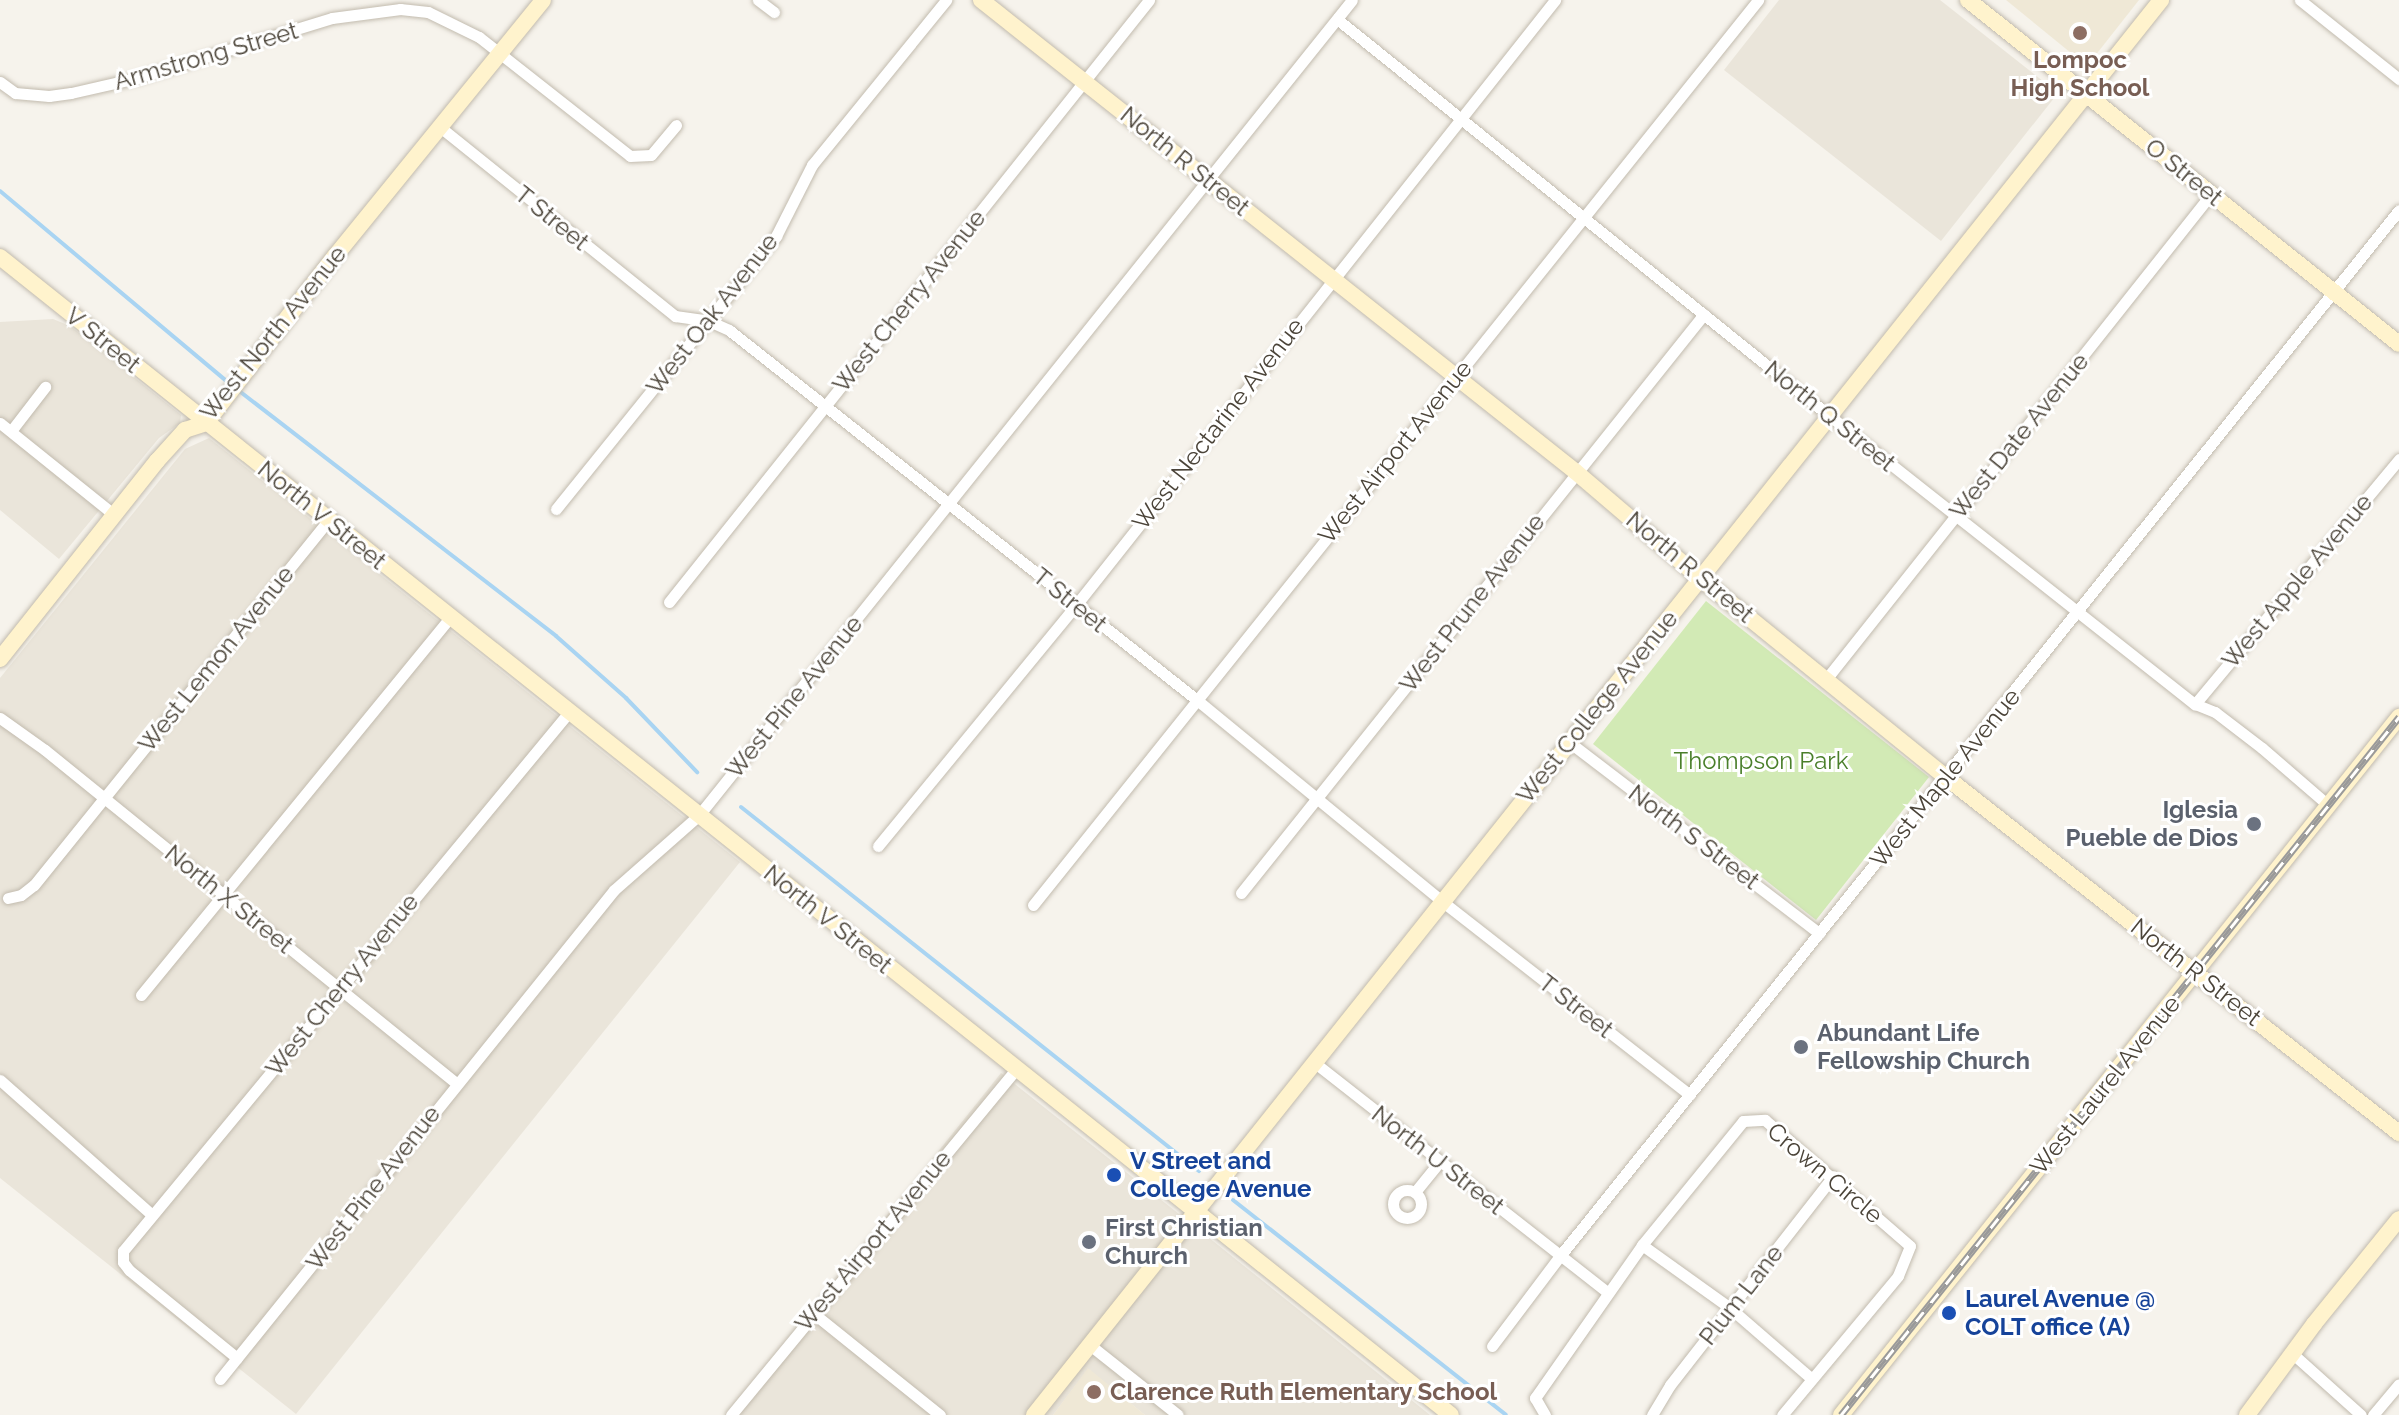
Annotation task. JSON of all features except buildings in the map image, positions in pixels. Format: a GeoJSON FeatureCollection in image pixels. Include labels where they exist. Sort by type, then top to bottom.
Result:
{"type":"FeatureCollection","features":[{"type":"Feature","properties":{"kind":"street","name":"West North Avenue"},"geometry":{"type":"LineString","coordinates":[[0,659],[113,514],[185,430],[206,423],[543,0]]}},
{"type":"Feature","properties":{"kind":"street"},"geometry":{"type":"LineString","coordinates":[[758,0],[774,12]]}},
{"type":"Feature","properties":{"kind":"street","name":"West Oak Avenue"},"geometry":{"type":"LineString","coordinates":[[556,509],[776,236],[812,165],[946,0]]}},
{"type":"Feature","properties":{"kind":"street","name":"North R Street"},"geometry":{"type":"LineString","coordinates":[[981,0],[1576,472],[1700,578],[1947,778],[2399,1133]]}},
{"type":"Feature","properties":{"kind":"street","name":"West Cherry Avenue"},"geometry":{"type":"LineString","coordinates":[[669,602],[1149,0]]}},
{"type":"Feature","properties":{"kind":"street","name":"West Pine Avenue"},"geometry":{"type":"LineString","coordinates":[[220,1379],[614,890],[699,815],[1352,0]]}},
{"type":"Feature","properties":{"kind":"street","name":"West Nectarine Avenue"},"geometry":{"type":"LineString","coordinates":[[878,846],[1076,605],[1555,0]]}},
{"type":"Feature","properties":{"kind":"street","name":"West Airport Avenue"},"geometry":{"type":"LineString","coordinates":[[1033,905],[1758,0]]}},
{"type":"Feature","properties":{"kind":"street","name":"O Street"},"geometry":{"type":"LineString","coordinates":[[1968,0],[2399,344]]}},
{"type":"Feature","properties":{"kind":"street","name":"West College Avenue"},"geometry":{"type":"LineString","coordinates":[[1034,1415],[2161,0]]}},
{"type":"Feature","properties":{"kind":"street"},"geometry":{"type":"LineString","coordinates":[[2300,0],[2399,79]]}},
{"type":"Feature","properties":{"kind":"street","name":"Armstrong Street"},"geometry":{"type":"LineString","coordinates":[[0,82],[15,93],[49,96],[71,93],[137,78],[332,18],[399,4],[442,18],[501,52],[630,156],[651,155],[676,125]]}},
{"type":"Feature","properties":{"kind":"street","name":"North Q Street"},"geometry":{"type":"LineString","coordinates":[[1337,19],[1831,417],[2195,704],[2215,712],[2328,805]]}},
{"type":"Feature","properties":{"kind":"street","name":"T Street"},"geometry":{"type":"LineString","coordinates":[[440,127],[675,316],[709,321],[729,330],[1197,700],[1443,902],[1690,1095]]}},
{"type":"Feature","properties":{"kind":"street","name":"West Date Avenue"},"geometry":{"type":"LineString","coordinates":[[1827,678],[2211,194]]}},
{"type":"Feature","properties":{"kind":"street","name":"West Maple Avenue"},"geometry":{"type":"LineString","coordinates":[[1492,1346],[1559,1257],[1947,778],[2399,210]]}},
{"type":"Feature","properties":{"kind":"street","name":"V Street"},"geometry":{"type":"LineString","coordinates":[[0,257],[206,423]]}},
{"type":"Feature","properties":{"kind":"street","name":"West Prune Avenue"},"geometry":{"type":"LineString","coordinates":[[1241,893],[1704,314]]}},
{"type":"Feature","properties":{"kind":"street"},"geometry":{"type":"LineString","coordinates":[[11,431],[45,387]]}},
{"type":"Feature","properties":{"kind":"street"},"geometry":{"type":"LineString","coordinates":[[0,423],[113,514]]}},
{"type":"Feature","properties":{"kind":"street","name":"North V Street"},"geometry":{"type":"LineString","coordinates":[[206,423],[1444,1413]]}},
{"type":"Feature","properties":{"kind":"street","name":"West Apple Avenue"},"geometry":{"type":"LineString","coordinates":[[2195,704],[2399,459]]}},
{"type":"Feature","properties":{"kind":"street","name":"West Lemon Avenue"},"geometry":{"type":"LineString","coordinates":[[8,898],[21,895],[34,885],[328,520]]}},
{"type":"Feature","properties":{"kind":"street"},"geometry":{"type":"LineString","coordinates":[[141,995],[450,617]]}},
{"type":"Feature","properties":{"kind":"street","name":"West Cherry Avenue"},"geometry":{"type":"LineString","coordinates":[[237,1358],[123,1262],[123,1251],[569,712]]}},
{"type":"Feature","properties":{"kind":"street","name":"West Laurel Avenue"},"geometry":{"type":"LineString","coordinates":[[1841,1415],[2399,717]]}},
{"type":"Feature","properties":{"kind":"street","name":"North X Street"},"geometry":{"type":"LineString","coordinates":[[0,718],[105,798],[456,1083]]}},
{"type":"Feature","properties":{"kind":"street","name":"North S Street"},"geometry":{"type":"LineString","coordinates":[[1569,742],[1819,933]]}},
{"type":"Feature","properties":{"kind":"street","name":"North U Street"},"geometry":{"type":"LineString","coordinates":[[1315,1063],[1608,1293]]}},
{"type":"Feature","properties":{"kind":"street","name":"West Airport Avenue"},"geometry":{"type":"LineString","coordinates":[[731,1415],[1016,1069]]}},
{"type":"Feature","properties":{"kind":"street"},"geometry":{"type":"LineString","coordinates":[[0,1080],[152,1215]]}},
{"type":"Feature","properties":{"kind":"street","name":"Crown Circle"},"geometry":{"type":"LineString","coordinates":[[1545,1415],[1535,1398],[1642,1245],[1743,1121],[1765,1120],[1910,1246],[1898,1276],[1782,1415]]}},
{"type":"Feature","properties":{"kind":"street"},"geometry":{"type":"LineString","coordinates":[[1415,1192],[1440,1161]]}},
{"type":"Feature","properties":{"kind":"street","name":"Plum Lane"},"geometry":{"type":"LineString","coordinates":[[1652,1415],[1670,1385],[1833,1176]]}},
{"type":"Feature","properties":{"kind":"street"},"geometry":{"type":"LineString","coordinates":[[2247,1415],[2399,1219]]}},
{"type":"Feature","properties":{"kind":"street"},"geometry":{"type":"LineString","coordinates":[[1642,1245],[1730,1308],[1812,1379]]}},
{"type":"Feature","properties":{"kind":"street"},"geometry":{"type":"LineString","coordinates":[[813,1313],[940,1415]]}},
{"type":"Feature","properties":{"kind":"street"},"geometry":{"type":"LineString","coordinates":[[1090,1345],[1178,1415]]}},
{"type":"Feature","properties":{"kind":"street"},"geometry":{"type":"LineString","coordinates":[[2293,1354],[2361,1415]]}},
{"type":"Feature","properties":{"kind":"street"},"geometry":{"type":"LineString","coordinates":[[2373,1415],[2399,1384]]}},
{"type":"Feature","properties":{"kind":"shaded area"},"geometry":{"type":"Polygon","coordinates":[[[1779,0],[1940,0],[2058,93],[1941,241],[1724,70],[1779,0]]]}},
{"type":"Feature","properties":{"kind":"shaded area","name":"Lompoc High School"},"geometry":{"type":"Polygon","coordinates":[[[2006,0],[2139,0],[2087,66],[2006,0]]]}},
{"type":"Feature","properties":{"kind":"shaded area"},"geometry":{"type":"Polygon","coordinates":[[[53,319],[70,326],[181,415],[180,423],[159,438],[59,559],[0,510],[0,322],[53,319]]]}},
{"type":"Feature","properties":{"kind":"shaded area"},"geometry":{"type":"Polygon","coordinates":[[[209,438],[740,862],[296,1414],[0,1178],[0,678],[185,449],[209,438]]]}},
{"type":"Feature","properties":{"kind":"shaded area"},"geometry":{"type":"Polygon","coordinates":[[[1001,1073],[1430,1415],[1145,1415],[1088,1369],[1053,1415],[727,1415],[1001,1073]]]}},
{"type":"Feature","properties":{"kind":"shaded area","name":"Clarence Ruth Elementary School"},"geometry":{"type":"Polygon","coordinates":[[[1088,1368],[1145,1415],[1053,1415],[1088,1368]]]}},
{"type":"Feature","properties":{"kind":"green space","name":"Thompson Park"},"geometry":{"type":"Polygon","coordinates":[[[1706,601],[1929,777],[1816,920],[1593,744],[1706,601]]]}},
{"type":"Feature","properties":{"kind":"waterway"},"geometry":{"type":"LineString","coordinates":[[0,191],[231,385]]}},
{"type":"Feature","properties":{"kind":"waterway"},"geometry":{"type":"LineString","coordinates":[[238,390],[556,636],[626,698],[697,772]]}},
{"type":"Feature","properties":{"kind":"waterway"},"geometry":{"type":"LineString","coordinates":[[741,807],[1199,1171]]}},
{"type":"Feature","properties":{"kind":"waterway"},"geometry":{"type":"LineString","coordinates":[[1233,1200],[1506,1415]]}},
{"type":"Feature","properties":{"kind":"railway"},"geometry":{"type":"LineString","coordinates":[[1841,1415],[2399,717]]}},
{"type":"Feature","properties":{"kind":"place","name":"Lompoc High School"},"geometry":{"type":"Point","coordinates":[2080,33]}},
{"type":"Feature","properties":{"kind":"place","name":"Iglesia Pueble de Dios"},"geometry":{"type":"Point","coordinates":[2254,824]}},
{"type":"Feature","properties":{"kind":"place","name":"Abundant Life Fellowship Church"},"geometry":{"type":"Point","coordinates":[1801,1047]}},
{"type":"Feature","properties":{"kind":"place","name":"V Street and College Avenue"},"geometry":{"type":"Point","coordinates":[1114,1175]}},
{"type":"Feature","properties":{"kind":"place","name":"First Christian Church"},"geometry":{"type":"Point","coordinates":[1089,1242]}},
{"type":"Feature","properties":{"kind":"place","name":"Laurel Avenue @ COLT office (A)"},"geometry":{"type":"Point","coordinates":[1949,1313]}},
{"type":"Feature","properties":{"kind":"place","name":"Clarence Ruth Elementary School"},"geometry":{"type":"Point","coordinates":[1094,1392]}}]}
